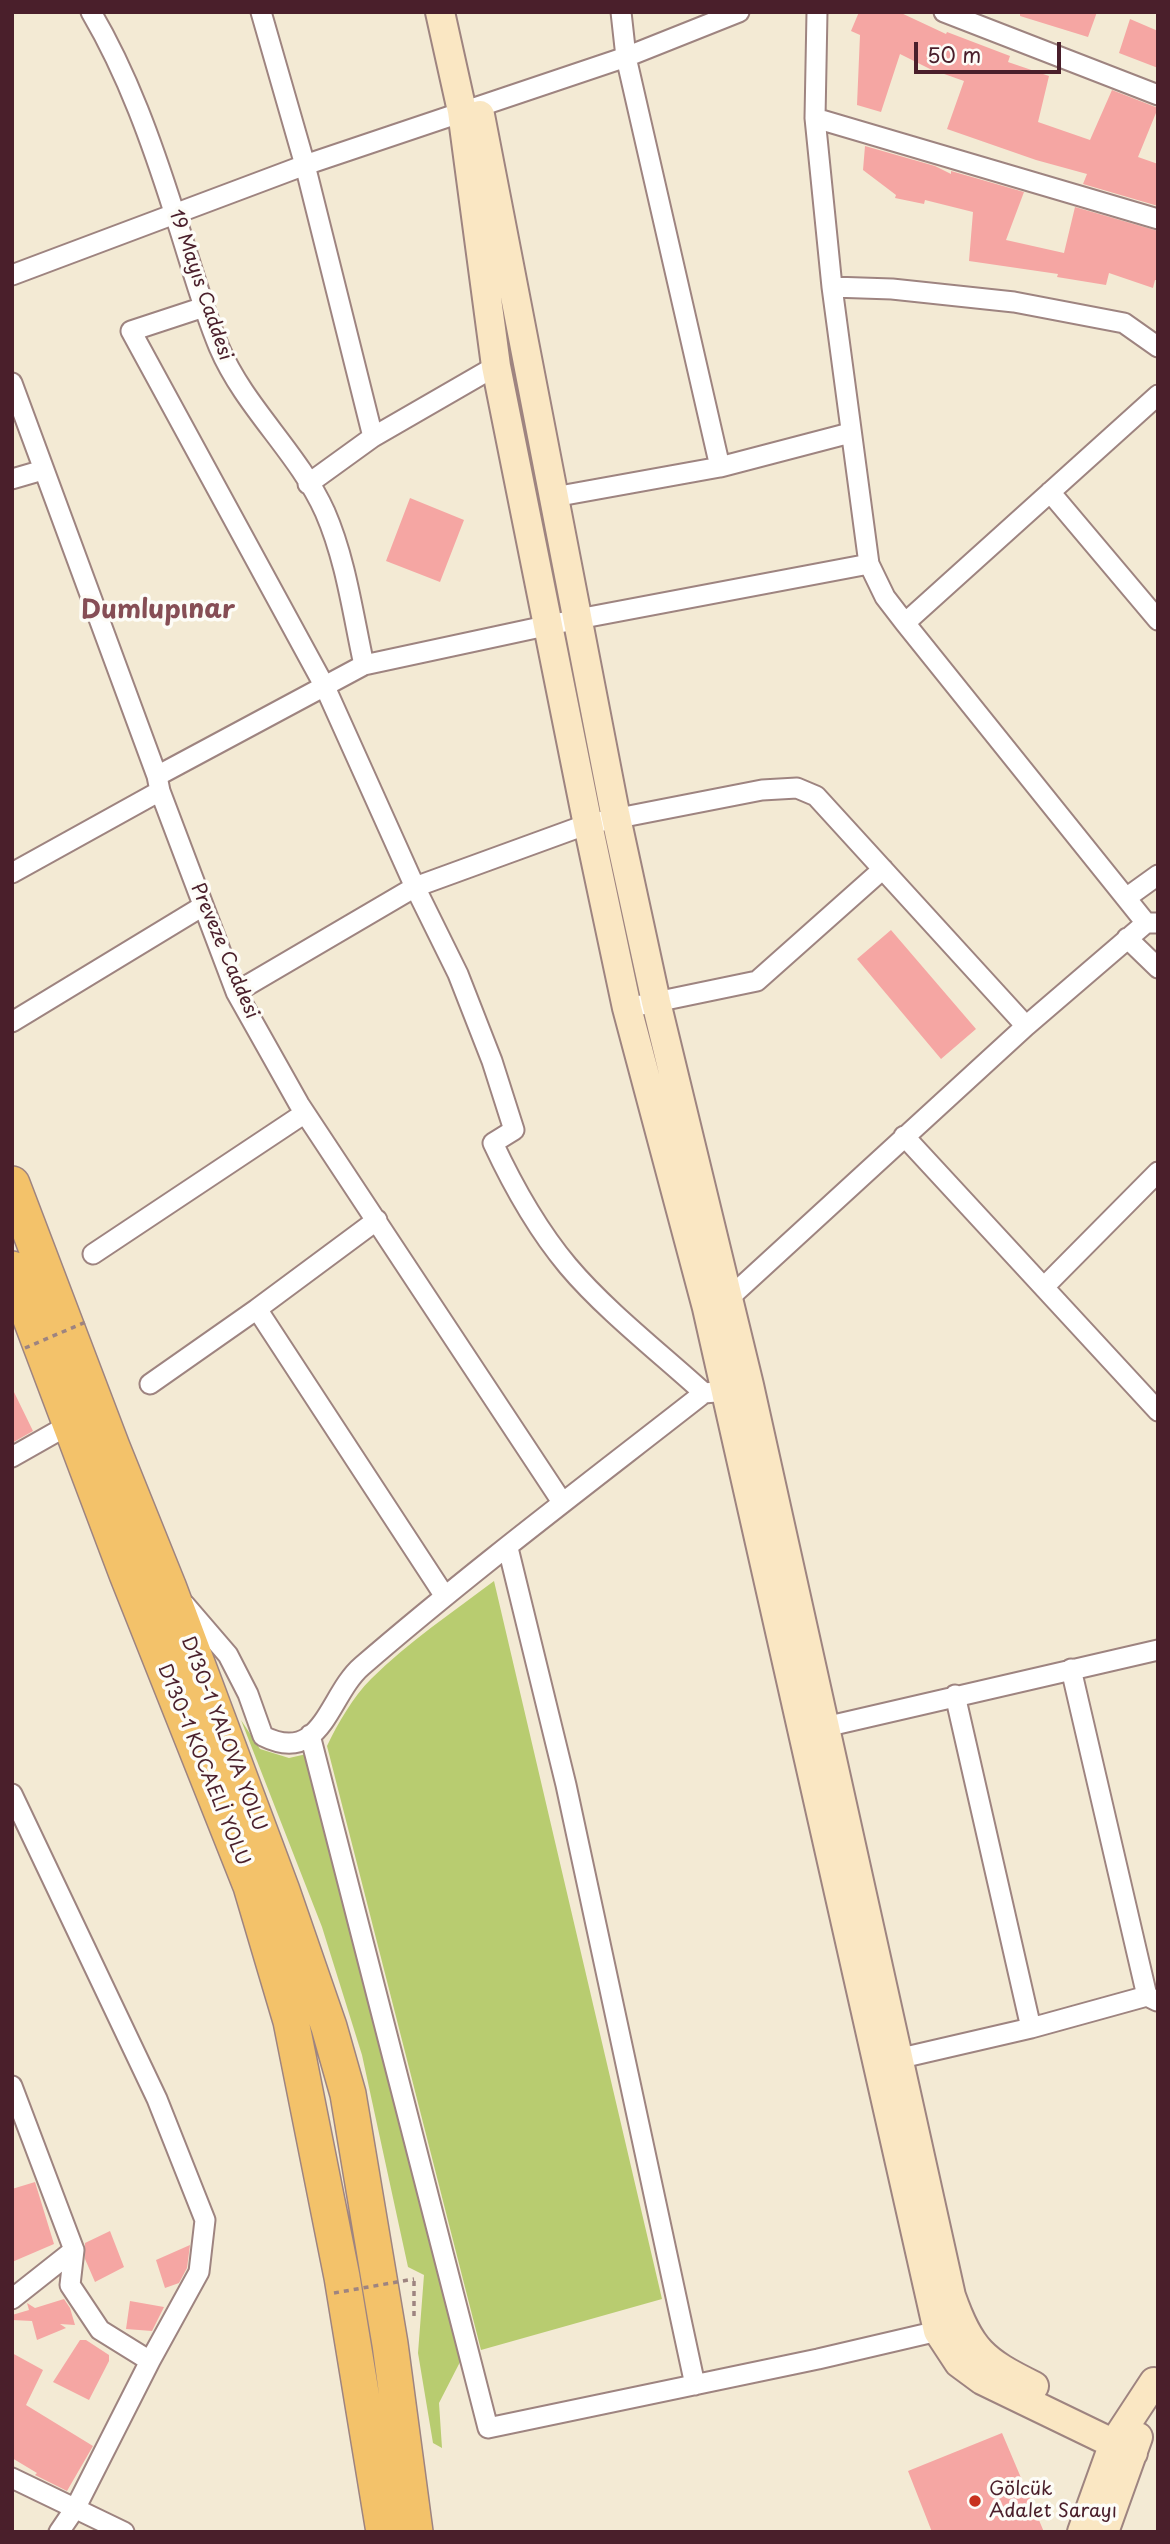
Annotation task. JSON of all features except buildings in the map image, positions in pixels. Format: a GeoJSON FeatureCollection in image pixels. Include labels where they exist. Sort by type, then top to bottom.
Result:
{"type":"FeatureCollection","features":[{"type":"Feature","properties":{"kind":"highway","name":"D130-1 YALOVA YOLU"},"geometry":{"type":"LineString","coordinates":[[12,1184],[74,1311],[112,1447],[168,1586],[282,1891],[329,2027],[348,2094],[382,2299],[402,2335]]}},
{"type":"Feature","properties":{"kind":"highway","name":"D130-1 KOCAELİ YOLU"},"geometry":{"type":"LineString","coordinates":[[12,1269],[34,1356],[72,1423],[127,1574],[251,1886],[291,2021],[384,2532]]}},
{"type":"Feature","properties":{"kind":"highway"},"geometry":{"type":"LineString","coordinates":[[402,2335],[415,2532]]}},
{"type":"Feature","properties":{"kind":"main road"},"geometry":{"type":"LineString","coordinates":[[440,12],[470,109],[554,497],[717,1304],[726,1390],[938,2331],[949,2350],[971,2373],[982,2380],[1069,2421],[1127,2440]]}},
{"type":"Feature","properties":{"kind":"main road"},"geometry":{"type":"LineString","coordinates":[[459,12],[496,366],[627,1008],[717,1304]]}},
{"type":"Feature","properties":{"kind":"main road"},"geometry":{"type":"LineString","coordinates":[[726,1390],[825,1727],[951,2295],[967,2335],[977,2351],[1003,2369],[1127,2440]]}},
{"type":"Feature","properties":{"kind":"main road"},"geometry":{"type":"LineString","coordinates":[[1082,2532],[1098,2488],[1127,2440],[1156,2378]]}},
{"type":"Feature","properties":{"kind":"main road"},"geometry":{"type":"LineString","coordinates":[[1069,2421],[1089,2451],[1098,2488]]}},
{"type":"Feature","properties":{"kind":"main road"},"geometry":{"type":"LineString","coordinates":[[1104,2532],[1127,2440]]}},
{"type":"Feature","properties":{"kind":"street","name":"19 Mayıs Caddesi"},"geometry":{"type":"LineString","coordinates":[[91,12],[111,46],[138,109],[220,349],[234,377],[324,511],[339,554],[364,666]]}},
{"type":"Feature","properties":{"kind":"street"},"geometry":{"type":"LineString","coordinates":[[261,12],[305,165],[373,437]]}},
{"type":"Feature","properties":{"kind":"street"},"geometry":{"type":"LineString","coordinates":[[621,12],[626,57],[720,467]]}},
{"type":"Feature","properties":{"kind":"street"},"geometry":{"type":"LineString","coordinates":[[12,275],[174,212],[626,57],[739,12]]}},
{"type":"Feature","properties":{"kind":"street"},"geometry":{"type":"LineString","coordinates":[[717,1304],[1026,1026],[1127,939],[1152,923],[1126,898],[905,623],[885,597],[869,564],[832,287],[815,118],[817,12]]}},
{"type":"Feature","properties":{"kind":"street"},"geometry":{"type":"LineString","coordinates":[[944,12],[1158,95]]}},
{"type":"Feature","properties":{"kind":"street"},"geometry":{"type":"LineString","coordinates":[[815,118],[1158,219]]}},
{"type":"Feature","properties":{"kind":"street"},"geometry":{"type":"LineString","coordinates":[[832,287],[892,289],[1014,302],[1124,323],[1158,347]]}},
{"type":"Feature","properties":{"kind":"street"},"geometry":{"type":"LineString","coordinates":[[168,1586],[228,1655],[248,1694],[263,1736],[280,1745],[301,1742],[321,1728],[354,1673],[444,1595],[508,1548],[562,1502],[726,1390],[589,1289],[566,1265],[515,1189],[493,1143],[514,1130],[492,1061],[458,974],[415,887],[325,687],[131,331],[204,307]]}},
{"type":"Feature","properties":{"kind":"street"},"geometry":{"type":"LineString","coordinates":[[308,484],[373,437],[496,366]]}},
{"type":"Feature","properties":{"kind":"street","name":"Preveze Caddesi"},"geometry":{"type":"LineString","coordinates":[[12,383],[236,992],[305,1113],[562,1502]]}},
{"type":"Feature","properties":{"kind":"street"},"geometry":{"type":"LineString","coordinates":[[905,623],[1158,395]]}},
{"type":"Feature","properties":{"kind":"street"},"geometry":{"type":"LineString","coordinates":[[554,497],[720,467],[850,433]]}},
{"type":"Feature","properties":{"kind":"street"},"geometry":{"type":"LineString","coordinates":[[12,479],[43,470]]}},
{"type":"Feature","properties":{"kind":"street"},"geometry":{"type":"LineString","coordinates":[[1050,492],[1158,620]]}},
{"type":"Feature","properties":{"kind":"street"},"geometry":{"type":"LineString","coordinates":[[12,873],[159,783],[364,666],[548,625],[869,564]]}},
{"type":"Feature","properties":{"kind":"street"},"geometry":{"type":"LineString","coordinates":[[236,992],[415,887],[588,824],[762,789],[797,788],[816,796],[1026,1026]]}},
{"type":"Feature","properties":{"kind":"street"},"geometry":{"type":"LineString","coordinates":[[627,1008],[757,981],[883,869]]}},
{"type":"Feature","properties":{"kind":"street"},"geometry":{"type":"LineString","coordinates":[[1126,898],[1158,875]]}},
{"type":"Feature","properties":{"kind":"street"},"geometry":{"type":"LineString","coordinates":[[12,1022],[203,906]]}},
{"type":"Feature","properties":{"kind":"street"},"geometry":{"type":"LineString","coordinates":[[1127,939],[1158,968]]}},
{"type":"Feature","properties":{"kind":"street"},"geometry":{"type":"LineString","coordinates":[[93,1254],[305,1113]]}},
{"type":"Feature","properties":{"kind":"street"},"geometry":{"type":"LineString","coordinates":[[904,1136],[1158,1411]]}},
{"type":"Feature","properties":{"kind":"street"},"geometry":{"type":"LineString","coordinates":[[1044,1287],[1158,1172]]}},
{"type":"Feature","properties":{"kind":"street"},"geometry":{"type":"LineString","coordinates":[[150,1384],[377,1220]]}},
{"type":"Feature","properties":{"kind":"street"},"geometry":{"type":"LineString","coordinates":[[257,1309],[444,1595]]}},
{"type":"Feature","properties":{"kind":"street"},"geometry":{"type":"LineString","coordinates":[[12,1457],[72,1423]]}},
{"type":"Feature","properties":{"kind":"street"},"geometry":{"type":"LineString","coordinates":[[508,1548],[566,1785],[695,2385]]}},
{"type":"Feature","properties":{"kind":"street"},"geometry":{"type":"LineString","coordinates":[[825,1727],[1158,1650]]}},
{"type":"Feature","properties":{"kind":"street"},"geometry":{"type":"LineString","coordinates":[[897,2059],[1152,1999],[1071,1669]]}},
{"type":"Feature","properties":{"kind":"street"},"geometry":{"type":"LineString","coordinates":[[955,1695],[1031,2028]]}},
{"type":"Feature","properties":{"kind":"street"},"geometry":{"type":"LineString","coordinates":[[310,1735],[488,2428],[938,2331]]}},
{"type":"Feature","properties":{"kind":"street"},"geometry":{"type":"LineString","coordinates":[[12,1794],[157,2099],[205,2220],[199,2272],[150,2361],[76,2507],[59,2532]]}},
{"type":"Feature","properties":{"kind":"street"},"geometry":{"type":"LineString","coordinates":[[12,2086],[74,2250],[70,2285],[100,2330],[150,2361]]}},
{"type":"Feature","properties":{"kind":"street"},"geometry":{"type":"LineString","coordinates":[[12,2299],[74,2250]]}},
{"type":"Feature","properties":{"kind":"street"},"geometry":{"type":"LineString","coordinates":[[12,2477],[124,2532]]}},
{"type":"Feature","properties":{"kind":"path"},"geometry":{"type":"LineString","coordinates":[[34,1356],[74,1311]]}},
{"type":"Feature","properties":{"kind":"path"},"geometry":{"type":"LineString","coordinates":[[341,2290],[414,2279],[402,2335]]}},
{"type":"Feature","properties":{"kind":"green space"},"geometry":{"type":"Polygon","coordinates":[[[494,1581],[662,2299],[481,2350],[327,1746],[358,1694],[385,1665],[494,1581]]]}},
{"type":"Feature","properties":{"kind":"green space"},"geometry":{"type":"Polygon","coordinates":[[[241,1720],[260,1749],[289,1758],[311,1753],[460,2362],[439,2403],[442,2448],[433,2443],[418,2353],[424,2275],[408,2267],[362,2055],[322,1927],[241,1720]]]}},
{"type":"Feature","properties":{"kind":"place","name":"Gölcük Adalet Sarayı"},"geometry":{"type":"Point","coordinates":[975,2501]}},
{"type":"Feature","properties":{"kind":"district","name":"Dumlupınar"},"geometry":{"type":"Point","coordinates":[158,611]}}]}
